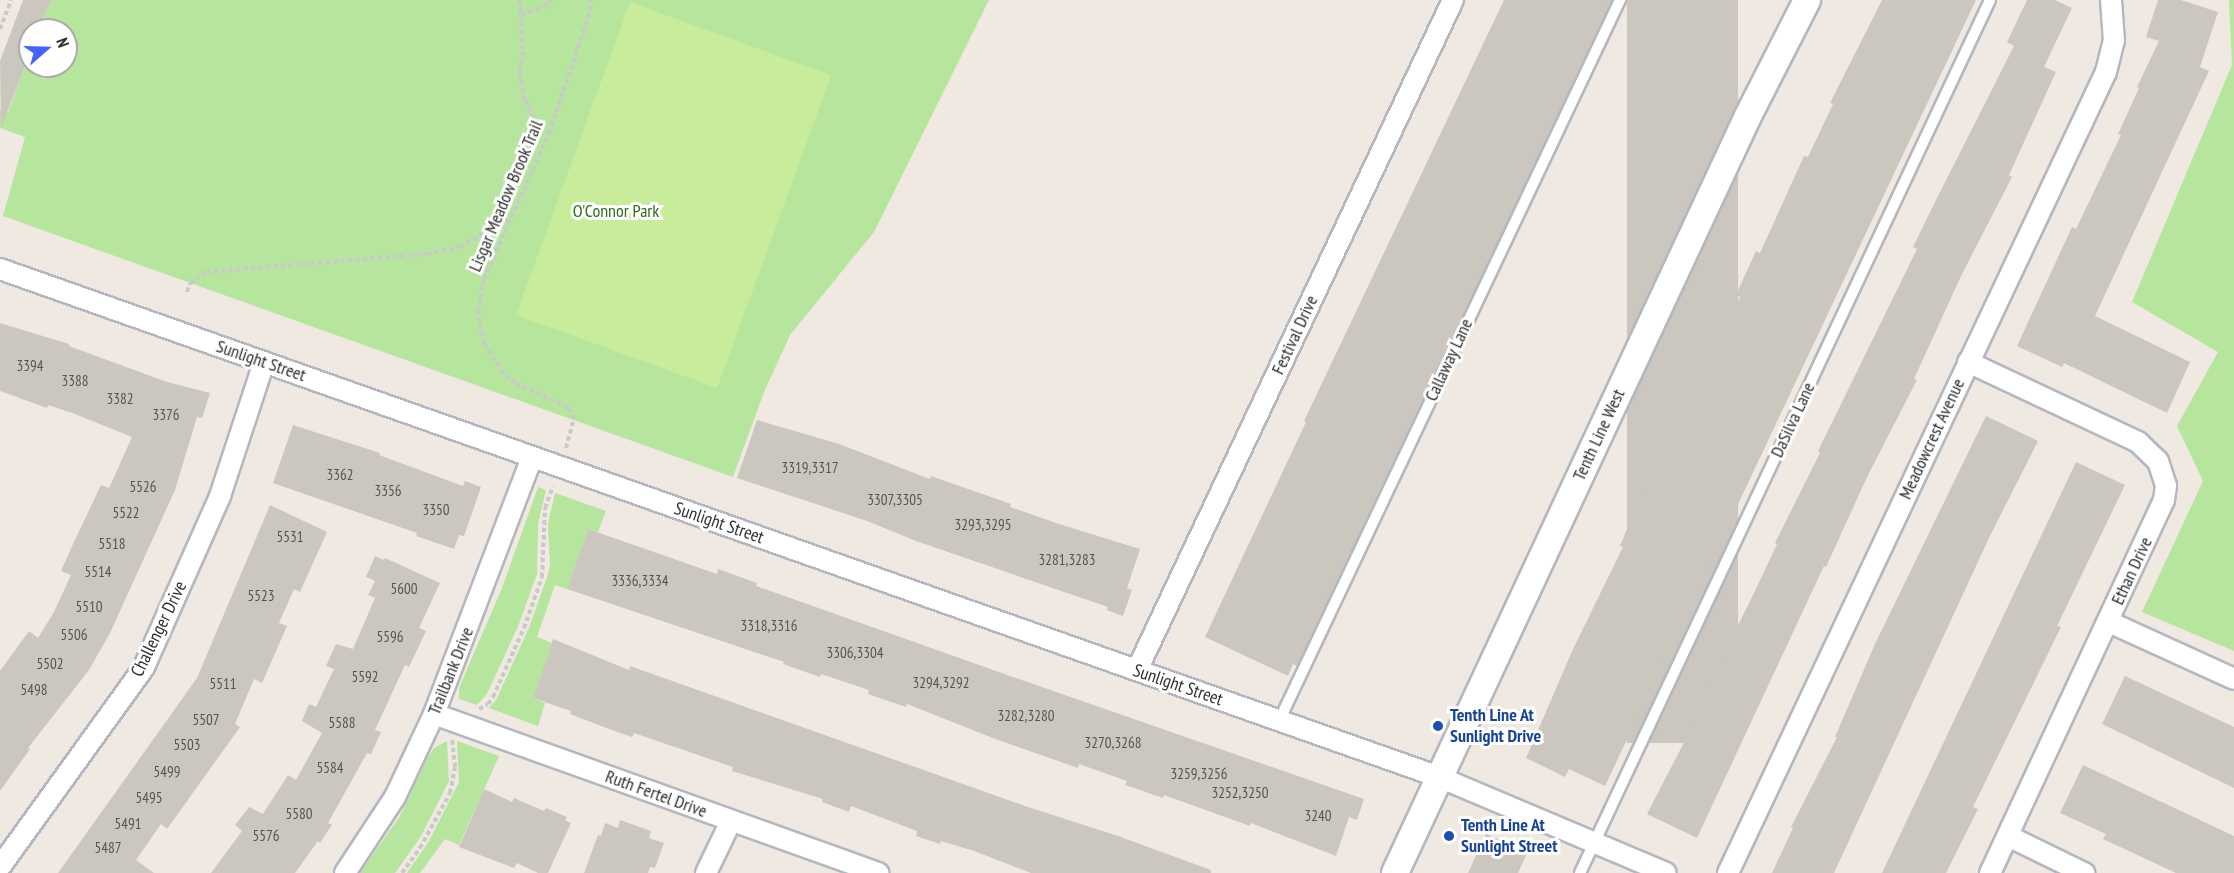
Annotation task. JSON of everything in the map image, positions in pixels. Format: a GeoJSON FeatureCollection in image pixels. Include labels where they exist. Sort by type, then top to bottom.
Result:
{"type":"FeatureCollection","features":[{"type":"Feature","properties":{"kind":"street","name":"Festival Drive"},"geometry":{"type":"LineString","coordinates":[[1137,670],[1453,0]]}},
{"type":"Feature","properties":{"kind":"street","name":"Tenth Line West"},"geometry":{"type":"LineString","coordinates":[[1395,873],[1748,116],[1807,0]]}},
{"type":"Feature","properties":{"kind":"street","name":"Meadowcrest Avenue"},"geometry":{"type":"LineString","coordinates":[[1728,873],[2106,72],[2114,41],[2111,0]]}},
{"type":"Feature","properties":{"kind":"street","name":"Sunlight Street"},"geometry":{"type":"LineString","coordinates":[[0,269],[1439,777],[1666,873]]}},
{"type":"Feature","properties":{"kind":"street","name":"Challenger Drive"},"geometry":{"type":"LineString","coordinates":[[0,867],[144,667],[220,496],[264,362]]}},
{"type":"Feature","properties":{"kind":"street","name":"Ethan Drive"},"geometry":{"type":"LineString","coordinates":[[1968,362],[2138,442],[2158,461],[2166,486],[2164,500],[2109,621],[1990,873]]}},
{"type":"Feature","properties":{"kind":"street","name":"Trailbank Drive"},"geometry":{"type":"LineString","coordinates":[[345,873],[395,796],[434,714],[532,457]]}},
{"type":"Feature","properties":{"kind":"street"},"geometry":{"type":"LineString","coordinates":[[2109,621],[2234,679]]}},
{"type":"Feature","properties":{"kind":"street","name":"Ruth Fertel Drive"},"geometry":{"type":"LineString","coordinates":[[434,714],[878,873]]}},
{"type":"Feature","properties":{"kind":"street"},"geometry":{"type":"LineString","coordinates":[[706,873],[731,820]]}},
{"type":"Feature","properties":{"kind":"street"},"geometry":{"type":"LineString","coordinates":[[2008,836],[2084,873]]}},
{"type":"Feature","properties":{"kind":"lane","name":"Callaway Lane"},"geometry":{"type":"LineString","coordinates":[[1279,721],[1620,0]]}},
{"type":"Feature","properties":{"kind":"lane","name":"DaSilva Lane"},"geometry":{"type":"LineString","coordinates":[[1580,873],[1990,0]]}},
{"type":"Feature","properties":{"kind":"path"},"geometry":{"type":"LineString","coordinates":[[0,28],[11,0]]}},
{"type":"Feature","properties":{"kind":"path"},"geometry":{"type":"LineString","coordinates":[[520,0],[523,53],[520,73],[525,100],[535,121],[541,129],[549,133]]}},
{"type":"Feature","properties":{"kind":"path"},"geometry":{"type":"LineString","coordinates":[[521,14],[544,7],[551,0]]}},
{"type":"Feature","properties":{"kind":"path","name":"Lisgar Meadow Brook Trail"},"geometry":{"type":"LineString","coordinates":[[571,434],[574,419],[568,407],[515,383],[491,358],[480,331],[478,313],[482,288],[549,133],[586,25],[592,0]]}},
{"type":"Feature","properties":{"kind":"path"},"geometry":{"type":"LineString","coordinates":[[186,292],[190,283],[206,272],[427,254],[460,247],[510,219]]}},
{"type":"Feature","properties":{"kind":"path"},"geometry":{"type":"LineString","coordinates":[[474,711],[488,704],[493,696],[524,628],[542,577],[545,508],[552,489]]}},
{"type":"Feature","properties":{"kind":"path"},"geometry":{"type":"LineString","coordinates":[[402,873],[424,841],[450,794],[455,767],[452,740]]}},
{"type":"Feature","properties":{"kind":"green space","name":"O'Connor Park"},"geometry":{"type":"Polygon","coordinates":[[[51,0],[989,0],[874,232],[790,335],[764,392],[733,477],[3,216],[25,137],[0,128],[0,109],[8,112],[21,78],[78,78],[78,18],[44,18],[51,0]]]}},
{"type":"Feature","properties":{"kind":"green space"},"geometry":{"type":"Polygon","coordinates":[[[2229,0],[2234,0],[2234,651],[2142,612],[2203,481],[2177,426],[2218,352],[2132,302],[2232,65],[2229,0]]]}},
{"type":"Feature","properties":{"kind":"green space"},"geometry":{"type":"Polygon","coordinates":[[[630,2],[831,75],[717,388],[516,315],[630,2]]]}},
{"type":"Feature","properties":{"kind":"green space"},"geometry":{"type":"Polygon","coordinates":[[[538,487],[546,490],[538,524],[537,574],[519,624],[487,694],[477,705],[459,699],[459,688],[502,588],[538,487]]]}},
{"type":"Feature","properties":{"kind":"green space"},"geometry":{"type":"Polygon","coordinates":[[[555,493],[606,511],[598,532],[588,529],[567,589],[555,585],[537,637],[552,643],[533,698],[545,703],[538,726],[489,708],[496,700],[529,628],[547,577],[550,566],[548,524],[555,493]]]}},
{"type":"Feature","properties":{"kind":"green space"},"geometry":{"type":"Polygon","coordinates":[[[447,741],[449,781],[421,836],[395,873],[360,873],[400,816],[428,757],[434,748],[447,741]]]}},
{"type":"Feature","properties":{"kind":"green space"},"geometry":{"type":"Polygon","coordinates":[[[457,741],[499,756],[459,845],[445,839],[420,873],[407,873],[429,841],[459,782],[457,741]]]}},
{"type":"Feature","properties":{"kind":"building"},"geometry":{"type":"Polygon","coordinates":[[[23,0],[51,0],[44,18],[18,18],[18,78],[21,78],[1,128],[0,61],[23,0]]]}},
{"type":"Feature","properties":{"kind":"building"},"geometry":{"type":"Polygon","coordinates":[[[1504,0],[1612,0],[1297,666],[1293,664],[1288,676],[1205,637],[1306,422],[1304,421],[1504,0]]]}},
{"type":"Feature","properties":{"kind":"building"},"geometry":{"type":"Polygon","coordinates":[[[1627,0],[1738,0],[1738,743],[1627,743],[1627,0]]]}},
{"type":"Feature","properties":{"kind":"building"},"geometry":{"type":"Polygon","coordinates":[[[1882,0],[1976,0],[1605,786],[1569,769],[1565,777],[1526,758],[1573,649],[1623,547],[1620,546],[1642,493],[1664,448],[1668,450],[1740,297],[1736,295],[1756,251],[1760,253],[1804,156],[1808,157],[1833,104],[1830,103],[1882,0]]]}},
{"type":"Feature","properties":{"kind":"building"},"geometry":{"type":"Polygon","coordinates":[[[2027,0],[2055,0],[2072,8],[2044,67],[2056,72],[2009,175],[2012,177],[1961,276],[1914,379],[1917,380],[1868,475],[1826,567],[1824,566],[1697,838],[1647,814],[1693,725],[1690,723],[1820,453],[1818,451],[1917,249],[1913,247],[2014,46],[2007,42],[2027,0]]]}},
{"type":"Feature","properties":{"kind":"building"},"geometry":{"type":"Polygon","coordinates":[[[2158,0],[2181,0],[2218,12],[2200,67],[2209,71],[2095,316],[2190,362],[2167,413],[2064,363],[2062,367],[2017,346],[2072,227],[2076,229],[2121,135],[2118,134],[2159,41],[2146,37],[2158,0]]]}},
{"type":"Feature","properties":{"kind":"building"},"geometry":{"type":"Polygon","coordinates":[[[0,323],[69,344],[69,346],[167,382],[210,393],[202,418],[197,417],[175,490],[110,633],[89,670],[28,748],[30,749],[0,791],[0,671],[29,631],[38,638],[54,612],[71,575],[61,571],[73,544],[101,485],[109,488],[132,437],[75,414],[48,405],[47,408],[0,391],[0,323]]]}},
{"type":"Feature","properties":{"kind":"building"},"geometry":{"type":"Polygon","coordinates":[[[1986,416],[2038,441],[1989,538],[1834,873],[1772,873],[1793,828],[1791,827],[1837,737],[1835,737],[1875,644],[1986,416]]]}},
{"type":"Feature","properties":{"kind":"building"},"geometry":{"type":"Polygon","coordinates":[[[757,420],[839,444],[930,479],[931,476],[1011,504],[1010,507],[1140,549],[1127,588],[1132,590],[1123,616],[1107,610],[1108,607],[916,541],[867,521],[737,478],[757,420]]]}},
{"type":"Feature","properties":{"kind":"building"},"geometry":{"type":"Polygon","coordinates":[[[293,425],[380,453],[379,455],[463,486],[465,481],[481,487],[464,536],[459,535],[454,549],[416,536],[417,533],[273,483],[293,425]]]}},
{"type":"Feature","properties":{"kind":"building"},"geometry":{"type":"Polygon","coordinates":[[[2076,462],[2125,485],[2057,626],[2061,627],[1973,807],[1978,809],[1946,873],[1882,873],[2076,462]]]}},
{"type":"Feature","properties":{"kind":"building"},"geometry":{"type":"Polygon","coordinates":[[[270,505],[327,532],[300,592],[294,589],[279,623],[287,626],[262,683],[254,679],[235,724],[240,727],[167,829],[161,824],[136,860],[154,873],[58,873],[197,678],[270,505]]]}},
{"type":"Feature","properties":{"kind":"building"},"geometry":{"type":"Polygon","coordinates":[[[588,529],[717,574],[718,569],[757,583],[756,586],[1364,799],[1357,820],[1349,817],[1336,856],[1251,823],[1250,826],[1164,795],[1163,798],[1125,785],[1127,781],[1079,764],[1078,768],[998,740],[907,704],[906,707],[868,694],[869,690],[821,674],[820,677],[783,664],[784,662],[567,589],[588,529]]]}},
{"type":"Feature","properties":{"kind":"building"},"geometry":{"type":"Polygon","coordinates":[[[375,556],[384,560],[385,558],[440,583],[419,628],[426,631],[409,667],[405,665],[375,730],[381,732],[371,754],[367,753],[328,823],[332,825],[295,873],[211,873],[242,831],[235,825],[249,807],[263,814],[288,775],[296,780],[322,733],[302,721],[309,704],[316,707],[334,669],[326,666],[336,644],[353,649],[375,598],[368,595],[375,581],[366,577],[375,556]]]}},
{"type":"Feature","properties":{"kind":"building"},"geometry":{"type":"Polygon","coordinates":[[[553,639],[629,670],[630,666],[1028,807],[1118,836],[1211,870],[1211,873],[1031,873],[974,851],[916,836],[917,831],[851,806],[849,812],[822,802],[823,799],[732,771],[733,767],[634,733],[632,737],[609,729],[570,714],[571,711],[533,698],[553,639]]]}},
{"type":"Feature","properties":{"kind":"building"},"geometry":{"type":"Polygon","coordinates":[[[2125,676],[2234,727],[2234,788],[2102,724],[2125,676]]]}},
{"type":"Feature","properties":{"kind":"building"},"geometry":{"type":"Polygon","coordinates":[[[2083,765],[2234,836],[2234,873],[2176,873],[2103,839],[2106,834],[2060,813],[2083,765]]]}},
{"type":"Feature","properties":{"kind":"building"},"geometry":{"type":"Polygon","coordinates":[[[484,789],[512,802],[514,798],[544,811],[546,808],[567,817],[565,820],[571,823],[548,873],[538,873],[517,863],[514,868],[459,847],[484,789]]]}},
{"type":"Feature","properties":{"kind":"building"},"geometry":{"type":"Polygon","coordinates":[[[620,820],[651,831],[649,838],[664,843],[655,868],[650,867],[648,873],[584,873],[598,835],[601,836],[605,823],[618,828],[620,820]]]}},
{"type":"Feature","properties":{"kind":"building"},"geometry":{"type":"Polygon","coordinates":[[[1486,834],[1527,853],[1518,873],[1468,873],[1486,834]]]}},
{"type":"Feature","properties":{"kind":"place","name":"Tenth Line At Sunlight Drive"},"geometry":{"type":"Point","coordinates":[1438,726]}},
{"type":"Feature","properties":{"kind":"place","name":"Tenth Line At Sunlight Street"},"geometry":{"type":"Point","coordinates":[1449,836]}}]}
